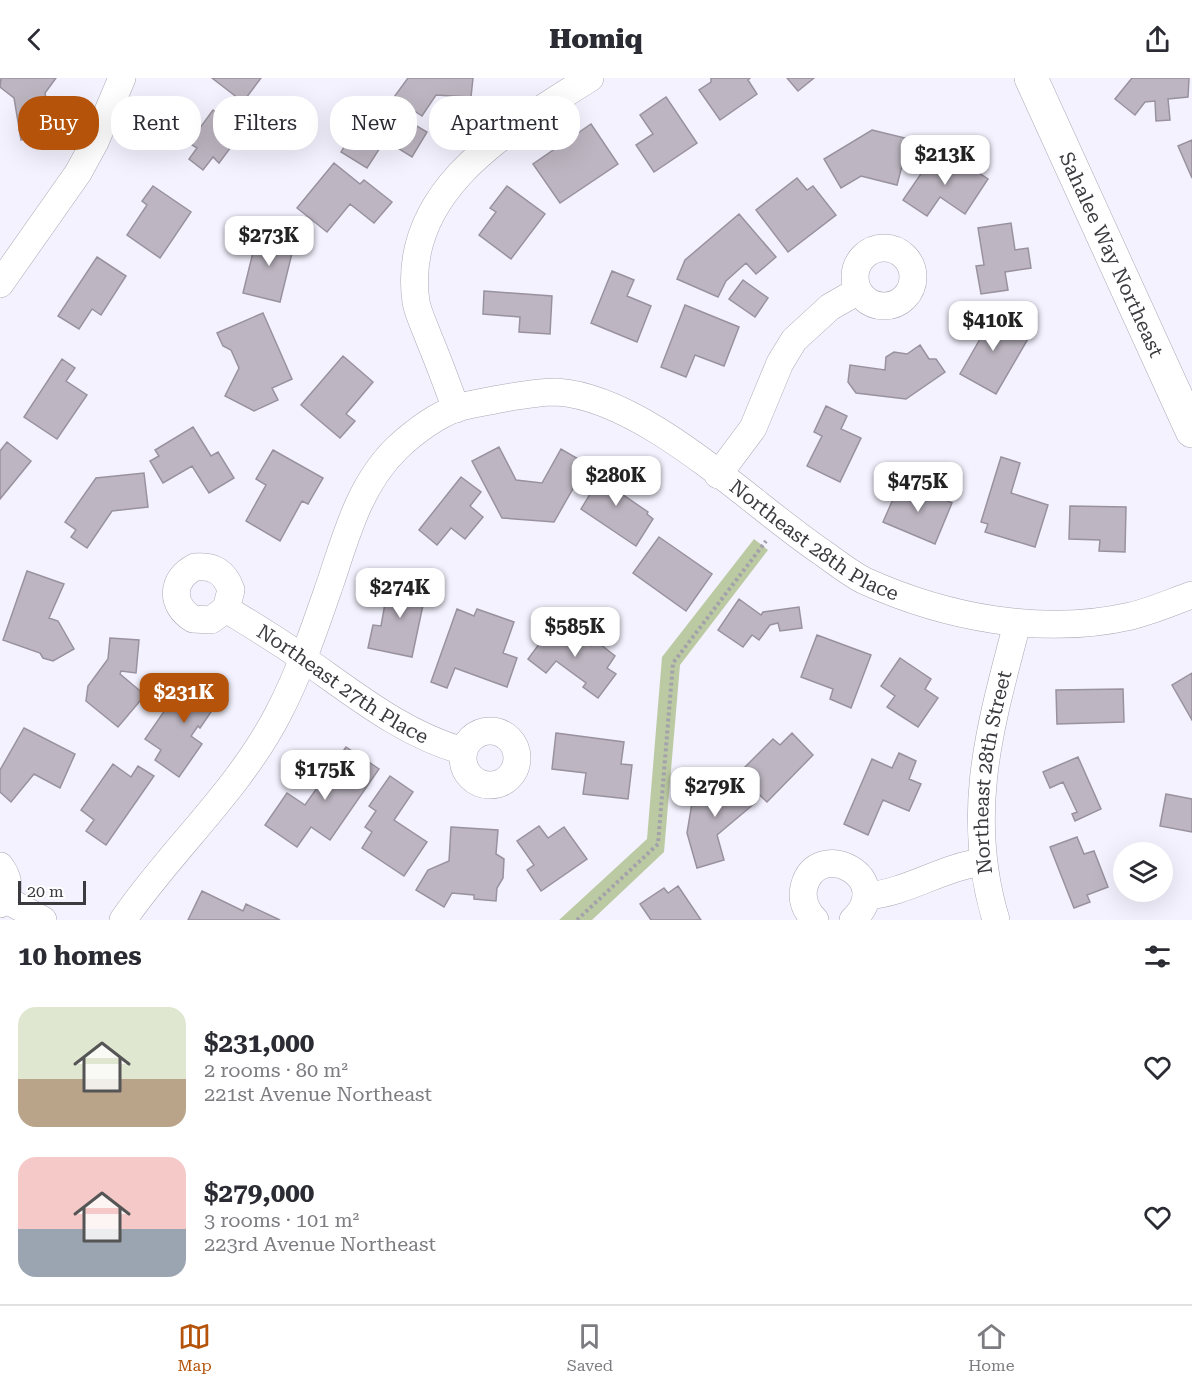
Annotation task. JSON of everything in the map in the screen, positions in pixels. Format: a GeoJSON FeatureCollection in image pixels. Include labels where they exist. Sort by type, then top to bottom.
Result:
{"type":"FeatureCollection","features":[{"type":"Feature","properties":{"kind":"main road","name":"Sahalee Way Northeast"},"geometry":{"type":"LineString","coordinates":[[1031,78],[1192,431]]}},
{"type":"Feature","properties":{"kind":"street"},"geometry":{"type":"LineString","coordinates":[[0,284],[78,172],[95,142],[122,78]]}},
{"type":"Feature","properties":{"kind":"street"},"geometry":{"type":"LineString","coordinates":[[456,409],[416,305],[414,279],[417,259],[430,218],[452,181],[477,155],[514,127],[590,78]]}},
{"type":"Feature","properties":{"kind":"street"},"geometry":{"type":"LineString","coordinates":[[718,475],[753,428],[780,363],[794,340],[830,307],[858,291]]}},
{"type":"Feature","properties":{"kind":"street","name":"Northeast 28th Place"},"geometry":{"type":"LineString","coordinates":[[123,920],[146,887],[233,784],[262,743],[304,659],[354,510],[374,475],[398,447],[423,428],[456,409],[517,396],[557,392],[597,401],[627,412],[718,475],[795,534],[862,579],[909,598],[1017,624],[1076,623],[1132,616],[1192,595]]}},
{"type":"Feature","properties":{"kind":"street","name":"Northeast 27th Place"},"geometry":{"type":"LineString","coordinates":[[226,609],[304,659],[352,696],[398,722],[447,746],[463,751]]}},
{"type":"Feature","properties":{"kind":"street","name":"Northeast 28th Street"},"geometry":{"type":"LineString","coordinates":[[996,920],[983,862],[981,794],[987,740],[1017,624]]}},
{"type":"Feature","properties":{"kind":"street"},"geometry":{"type":"LineString","coordinates":[[866,896],[885,894],[961,865],[983,862]]}},
{"type":"Feature","properties":{"kind":"street"},"geometry":{"type":"LineString","coordinates":[[815,920],[808,913],[803,894],[809,875],[816,868],[835,863],[854,870],[861,877],[866,896],[865,905],[853,920]]}},
{"type":"Feature","properties":{"kind":"street"},"geometry":{"type":"LineString","coordinates":[[0,866],[8,881],[2,901],[43,920]]}},
{"type":"Feature","properties":{"kind":"path"},"geometry":{"type":"LineString","coordinates":[[577,920],[658,844],[673,663],[766,541]]}},
{"type":"Feature","properties":{"kind":"green space"},"geometry":{"type":"Polygon","coordinates":[[[754,539],[768,550],[680,665],[664,852],[592,920],[559,920],[647,839],[662,657],[754,539]]]}},
{"type":"Feature","properties":{"kind":"building"},"geometry":{"type":"Polygon","coordinates":[[[1,78],[56,78],[45,93],[46,96],[18,96],[18,122],[14,98],[0,87],[1,78]]]}},
{"type":"Feature","properties":{"kind":"building"},"geometry":{"type":"Polygon","coordinates":[[[212,78],[261,78],[248,96],[235,96],[212,78]]]}},
{"type":"Feature","properties":{"kind":"building"},"geometry":{"type":"Polygon","coordinates":[[[408,78],[473,78],[471,96],[429,96],[429,106],[422,116],[417,113],[417,96],[395,96],[408,78]]]}},
{"type":"Feature","properties":{"kind":"building"},"geometry":{"type":"Polygon","coordinates":[[[711,78],[750,78],[748,80],[757,94],[720,120],[699,90],[711,82],[711,78]]]}},
{"type":"Feature","properties":{"kind":"building"},"geometry":{"type":"Polygon","coordinates":[[[787,78],[814,78],[798,91],[787,78]]]}},
{"type":"Feature","properties":{"kind":"building"},"geometry":{"type":"Polygon","coordinates":[[[1132,78],[1189,78],[1188,97],[1168,99],[1170,120],[1156,121],[1155,101],[1145,102],[1135,115],[1115,99],[1132,78]]]}},
{"type":"Feature","properties":{"kind":"building"},"geometry":{"type":"Polygon","coordinates":[[[666,97],[697,143],[654,172],[636,145],[653,134],[640,115],[666,97]]]}},
{"type":"Feature","properties":{"kind":"building"},"geometry":{"type":"Polygon","coordinates":[[[213,110],[213,150],[229,150],[219,163],[213,157],[203,170],[189,159],[196,150],[201,150],[201,126],[213,110]]]}},
{"type":"Feature","properties":{"kind":"building"},"geometry":{"type":"Polygon","coordinates":[[[591,124],[618,164],[560,203],[533,164],[553,150],[580,150],[580,132],[591,124]]]}},
{"type":"Feature","properties":{"kind":"building"},"geometry":{"type":"Polygon","coordinates":[[[417,126],[427,132],[417,149],[417,126]]]}},
{"type":"Feature","properties":{"kind":"building"},"geometry":{"type":"Polygon","coordinates":[[[872,130],[909,139],[897,185],[861,176],[841,188],[824,159],[872,130]]]}},
{"type":"Feature","properties":{"kind":"building"},"geometry":{"type":"Polygon","coordinates":[[[1192,140],[1192,178],[1178,146],[1192,140]]]}},
{"type":"Feature","properties":{"kind":"building"},"geometry":{"type":"Polygon","coordinates":[[[342,150],[379,150],[367,168],[341,152],[342,150]]]}},
{"type":"Feature","properties":{"kind":"building"},"geometry":{"type":"Polygon","coordinates":[[[401,150],[416,150],[412,157],[401,150]]]}},
{"type":"Feature","properties":{"kind":"building"},"geometry":{"type":"Polygon","coordinates":[[[936,152],[960,168],[964,163],[988,179],[965,214],[940,197],[927,216],[903,200],[936,152]]]}},
{"type":"Feature","properties":{"kind":"building"},"geometry":{"type":"Polygon","coordinates":[[[334,163],[360,184],[364,180],[392,202],[374,223],[350,204],[327,232],[297,208],[334,163]]]}},
{"type":"Feature","properties":{"kind":"building"},"geometry":{"type":"Polygon","coordinates":[[[797,178],[807,190],[813,186],[836,215],[788,252],[756,210],[797,178]]]}},
{"type":"Feature","properties":{"kind":"building"},"geometry":{"type":"Polygon","coordinates":[[[153,186],[191,212],[160,258],[127,235],[147,205],[142,201],[153,186]]]}},
{"type":"Feature","properties":{"kind":"building"},"geometry":{"type":"Polygon","coordinates":[[[507,186],[545,214],[511,259],[479,235],[496,212],[490,208],[507,186]]]}},
{"type":"Feature","properties":{"kind":"building"},"geometry":{"type":"Polygon","coordinates":[[[739,214],[776,257],[756,274],[746,263],[726,281],[718,297],[677,279],[685,260],[739,214]]]}},
{"type":"Feature","properties":{"kind":"building"},"geometry":{"type":"Polygon","coordinates":[[[1011,223],[1015,250],[1028,248],[1031,268],[1005,272],[1008,290],[981,294],[976,266],[984,265],[978,228],[1011,223]]]}},
{"type":"Feature","properties":{"kind":"building"},"geometry":{"type":"Polygon","coordinates":[[[258,232],[295,241],[280,302],[243,293],[258,232]]]}},
{"type":"Feature","properties":{"kind":"building"},"geometry":{"type":"Polygon","coordinates":[[[97,257],[126,276],[101,315],[92,309],[79,329],[58,316],[97,257]]]}},
{"type":"Feature","properties":{"kind":"building"},"geometry":{"type":"Polygon","coordinates":[[[612,271],[634,280],[627,296],[651,306],[637,342],[591,323],[612,271]]]}},
{"type":"Feature","properties":{"kind":"building"},"geometry":{"type":"Polygon","coordinates":[[[743,280],[768,298],[755,317],[729,299],[743,280]]]}},
{"type":"Feature","properties":{"kind":"building"},"geometry":{"type":"Polygon","coordinates":[[[484,291],[552,296],[550,334],[519,332],[520,317],[483,314],[484,291]]]}},
{"type":"Feature","properties":{"kind":"building"},"geometry":{"type":"Polygon","coordinates":[[[685,305],[739,327],[724,366],[695,355],[686,377],[661,367],[685,305]]]}},
{"type":"Feature","properties":{"kind":"building"},"geometry":{"type":"Polygon","coordinates":[[[983,311],[1029,337],[996,394],[960,374],[980,339],[970,333],[983,311]]]}},
{"type":"Feature","properties":{"kind":"building"},"geometry":{"type":"Polygon","coordinates":[[[263,313],[292,379],[272,388],[278,400],[254,411],[225,396],[239,368],[231,350],[223,346],[217,333],[263,313]]]}},
{"type":"Feature","properties":{"kind":"building"},"geometry":{"type":"Polygon","coordinates":[[[920,345],[929,359],[936,359],[945,372],[906,399],[856,393],[848,382],[850,365],[885,370],[886,357],[894,352],[907,354],[920,345]]]}},
{"type":"Feature","properties":{"kind":"building"},"geometry":{"type":"Polygon","coordinates":[[[343,356],[373,382],[346,414],[355,421],[340,438],[301,405],[343,356]]]}},
{"type":"Feature","properties":{"kind":"building"},"geometry":{"type":"Polygon","coordinates":[[[62,359],[75,368],[66,381],[87,395],[57,439],[24,417],[62,359]]]}},
{"type":"Feature","properties":{"kind":"building"},"geometry":{"type":"Polygon","coordinates":[[[826,406],[847,416],[841,429],[861,438],[840,482],[807,466],[822,436],[814,432],[826,406]]]}},
{"type":"Feature","properties":{"kind":"building"},"geometry":{"type":"Polygon","coordinates":[[[193,427],[211,456],[218,452],[234,478],[209,493],[192,466],[163,483],[150,461],[159,456],[155,450],[193,427]]]}},
{"type":"Feature","properties":{"kind":"building"},"geometry":{"type":"Polygon","coordinates":[[[7,442],[31,461],[0,499],[0,451],[7,442]]]}},
{"type":"Feature","properties":{"kind":"building"},"geometry":{"type":"Polygon","coordinates":[[[499,447],[516,480],[542,483],[561,449],[587,464],[554,522],[502,518],[472,461],[499,447]]]}},
{"type":"Feature","properties":{"kind":"building"},"geometry":{"type":"Polygon","coordinates":[[[273,450],[323,478],[308,504],[302,501],[280,541],[246,521],[266,485],[256,479],[273,450]]]}},
{"type":"Feature","properties":{"kind":"building"},"geometry":{"type":"Polygon","coordinates":[[[1001,457],[1020,463],[1011,493],[1048,505],[1035,547],[985,532],[988,524],[981,522],[1001,457]]]}},
{"type":"Feature","properties":{"kind":"building"},"geometry":{"type":"Polygon","coordinates":[[[601,466],[629,485],[622,494],[648,512],[647,514],[653,519],[636,546],[581,509],[592,491],[587,488],[601,466]]]}},
{"type":"Feature","properties":{"kind":"building"},"geometry":{"type":"Polygon","coordinates":[[[144,473],[148,507],[112,511],[87,548],[71,537],[76,530],[65,522],[96,478],[144,473]]]}},
{"type":"Feature","properties":{"kind":"building"},"geometry":{"type":"Polygon","coordinates":[[[461,477],[481,492],[470,506],[483,517],[465,539],[451,528],[437,545],[419,530],[461,477]]]}},
{"type":"Feature","properties":{"kind":"building"},"geometry":{"type":"Polygon","coordinates":[[[901,481],[952,503],[935,544],[883,522],[901,481]]]}},
{"type":"Feature","properties":{"kind":"building"},"geometry":{"type":"Polygon","coordinates":[[[1070,506],[1126,507],[1125,552],[1099,551],[1100,540],[1069,539],[1070,506]]]}},
{"type":"Feature","properties":{"kind":"building"},"geometry":{"type":"Polygon","coordinates":[[[659,537],[712,574],[686,611],[633,573],[659,537]]]}},
{"type":"Feature","properties":{"kind":"building"},"geometry":{"type":"Polygon","coordinates":[[[27,571],[64,584],[49,618],[58,621],[74,649],[53,661],[43,658],[40,653],[3,640],[27,571]]]}},
{"type":"Feature","properties":{"kind":"building"},"geometry":{"type":"Polygon","coordinates":[[[394,579],[427,586],[412,657],[368,648],[373,625],[381,626],[388,587],[393,588],[394,579]]]}},
{"type":"Feature","properties":{"kind":"building"},"geometry":{"type":"Polygon","coordinates":[[[739,599],[761,615],[763,612],[799,607],[802,628],[780,631],[778,623],[770,625],[759,640],[752,635],[743,647],[718,630],[739,599]]]}},
{"type":"Feature","properties":{"kind":"building"},"geometry":{"type":"Polygon","coordinates":[[[457,609],[474,616],[477,609],[514,622],[503,653],[517,658],[507,687],[455,668],[447,688],[431,682],[457,609]]]}},
{"type":"Feature","properties":{"kind":"building"},"geometry":{"type":"Polygon","coordinates":[[[557,620],[591,646],[595,640],[615,656],[607,668],[616,674],[598,698],[583,687],[586,683],[556,661],[546,673],[528,659],[557,620]]]}},
{"type":"Feature","properties":{"kind":"building"},"geometry":{"type":"Polygon","coordinates":[[[817,635],[871,655],[851,708],[830,699],[833,689],[801,677],[817,635]]]}},
{"type":"Feature","properties":{"kind":"building"},"geometry":{"type":"Polygon","coordinates":[[[110,638],[139,640],[136,673],[121,671],[120,674],[145,695],[118,727],[86,701],[88,686],[108,659],[110,638]]]}},
{"type":"Feature","properties":{"kind":"building"},"geometry":{"type":"Polygon","coordinates":[[[900,658],[931,679],[925,689],[938,698],[918,727],[887,707],[895,696],[881,686],[900,658]]]}},
{"type":"Feature","properties":{"kind":"building"},"geometry":{"type":"Polygon","coordinates":[[[1192,673],[1192,720],[1172,685],[1192,673]]]}},
{"type":"Feature","properties":{"kind":"building"},"geometry":{"type":"Polygon","coordinates":[[[206,676],[226,690],[200,728],[198,726],[191,736],[202,744],[179,777],[155,760],[161,750],[145,739],[185,681],[197,690],[206,676]]]}},
{"type":"Feature","properties":{"kind":"building"},"geometry":{"type":"Polygon","coordinates":[[[1123,689],[1124,722],[1057,724],[1056,690],[1123,689]]]}},
{"type":"Feature","properties":{"kind":"building"},"geometry":{"type":"Polygon","coordinates":[[[24,728],[75,754],[60,788],[34,774],[11,802],[0,792],[0,770],[24,728]]]}},
{"type":"Feature","properties":{"kind":"building"},"geometry":{"type":"Polygon","coordinates":[[[556,733],[624,742],[621,764],[632,765],[628,799],[583,794],[586,773],[552,769],[556,733]]]}},
{"type":"Feature","properties":{"kind":"building"},"geometry":{"type":"Polygon","coordinates":[[[792,733],[813,755],[767,802],[738,774],[773,739],[780,745],[792,733]]]}},
{"type":"Feature","properties":{"kind":"building"},"geometry":{"type":"Polygon","coordinates":[[[346,747],[379,769],[330,840],[311,827],[297,847],[265,825],[287,793],[305,805],[346,747]]]}},
{"type":"Feature","properties":{"kind":"building"},"geometry":{"type":"Polygon","coordinates":[[[899,753],[916,761],[909,779],[921,784],[909,811],[883,800],[868,835],[844,824],[872,759],[892,768],[899,753]]]}},
{"type":"Feature","properties":{"kind":"building"},"geometry":{"type":"Polygon","coordinates":[[[1078,757],[1101,809],[1075,821],[1072,814],[1077,812],[1063,782],[1050,788],[1043,772],[1078,757]]]}},
{"type":"Feature","properties":{"kind":"building"},"geometry":{"type":"Polygon","coordinates":[[[113,764],[131,777],[138,766],[154,776],[106,845],[86,831],[94,820],[81,810],[113,764]]]}},
{"type":"Feature","properties":{"kind":"building"},"geometry":{"type":"Polygon","coordinates":[[[728,772],[755,803],[717,835],[724,860],[697,868],[687,833],[692,803],[728,772]]]}},
{"type":"Feature","properties":{"kind":"building"},"geometry":{"type":"Polygon","coordinates":[[[390,776],[413,792],[394,820],[427,842],[404,876],[362,848],[372,832],[365,827],[376,811],[369,806],[390,776]]]}},
{"type":"Feature","properties":{"kind":"building"},"geometry":{"type":"Polygon","coordinates":[[[1166,794],[1192,799],[1192,832],[1160,826],[1166,794]]]}},
{"type":"Feature","properties":{"kind":"building"},"geometry":{"type":"Polygon","coordinates":[[[539,826],[548,838],[564,827],[587,859],[541,891],[527,870],[534,865],[517,841],[539,826]]]}},
{"type":"Feature","properties":{"kind":"building"},"geometry":{"type":"Polygon","coordinates":[[[451,827],[498,830],[496,854],[504,859],[503,878],[497,888],[496,901],[474,899],[474,895],[452,893],[444,907],[416,890],[428,870],[449,861],[451,827]]]}},
{"type":"Feature","properties":{"kind":"building"},"geometry":{"type":"Polygon","coordinates":[[[1077,837],[1084,854],[1094,851],[1108,887],[1087,895],[1090,902],[1074,908],[1050,847],[1077,837]]]}},
{"type":"Feature","properties":{"kind":"building"},"geometry":{"type":"Polygon","coordinates":[[[678,886],[701,920],[651,920],[640,904],[664,888],[668,893],[678,886]]]}},
{"type":"Feature","properties":{"kind":"building"},"geometry":{"type":"Polygon","coordinates":[[[202,891],[243,911],[246,904],[280,920],[188,920],[202,891]]]}}]}
